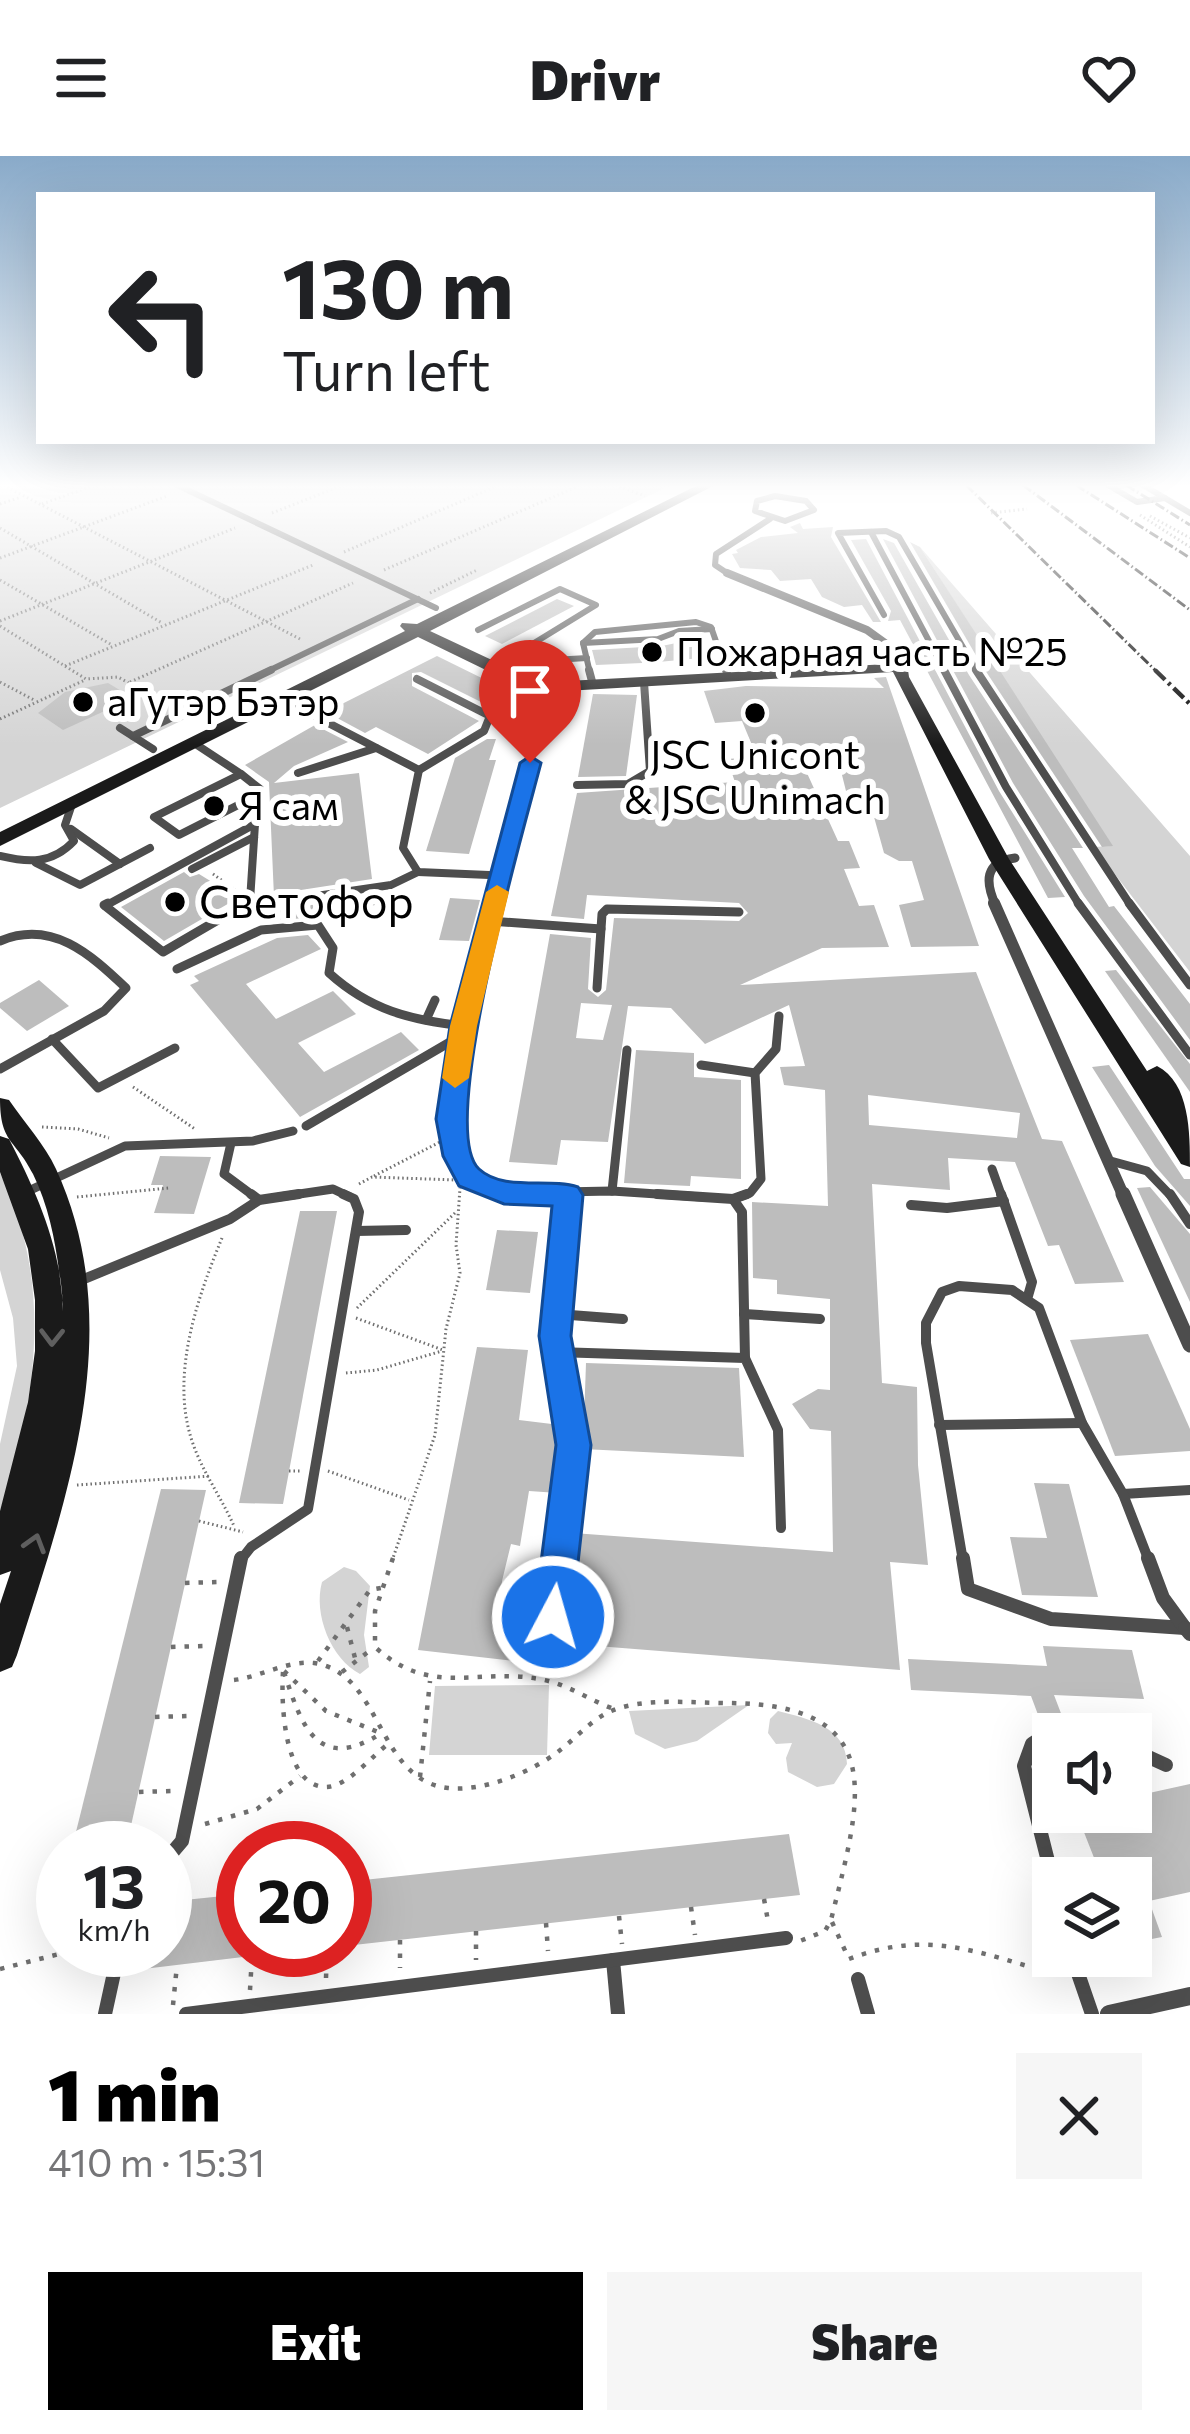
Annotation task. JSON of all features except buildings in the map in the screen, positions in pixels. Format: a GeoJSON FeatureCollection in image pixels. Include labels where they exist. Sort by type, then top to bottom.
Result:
{"type":"FeatureCollection","features":[{"type":"Feature","properties":{"kind":"main road"},"geometry":{"type":"LineString","coordinates":[[0,840],[282,699],[411,627],[426,603],[502,572]]}},
{"type":"Feature","properties":{"kind":"main road"},"geometry":{"type":"LineString","coordinates":[[0,824],[522,572]]}},
{"type":"Feature","properties":{"kind":"main road"},"geometry":{"type":"LineString","coordinates":[[411,627],[495,668],[548,687],[901,667],[913,676],[1007,859],[1190,1157]]}},
{"type":"Feature","properties":{"kind":"main road"},"geometry":{"type":"LineString","coordinates":[[1007,859],[1190,1125]]}},
{"type":"Feature","properties":{"kind":"main road"},"geometry":{"type":"LineString","coordinates":[[0,1107],[27,1141],[49,1191],[78,1358],[72,1410],[0,1654]]}},
{"type":"Feature","properties":{"kind":"main road"},"geometry":{"type":"LineString","coordinates":[[0,1146],[49,1191]]}},
{"type":"Feature","properties":{"kind":"main road"},"geometry":{"type":"LineString","coordinates":[[0,1559],[41,1420],[63,1286]]}},
{"type":"Feature","properties":{"kind":"street"},"geometry":{"type":"LineString","coordinates":[[728,573],[867,631],[885,643],[901,667]]}},
{"type":"Feature","properties":{"kind":"street"},"geometry":{"type":"LineString","coordinates":[[450,1119],[463,1030],[548,687]]}},
{"type":"Feature","properties":{"kind":"street"},"geometry":{"type":"LineString","coordinates":[[1007,859],[988,870],[986,884],[1190,1345]]}},
{"type":"Feature","properties":{"kind":"street"},"geometry":{"type":"LineString","coordinates":[[1109,2014],[1190,1996]]}},
{"type":"Feature","properties":{"kind":"lane"},"geometry":{"type":"LineString","coordinates":[[361,572],[426,603]]}},
{"type":"Feature","properties":{"kind":"lane"},"geometry":{"type":"LineString","coordinates":[[860,572],[884,615]]}},
{"type":"Feature","properties":{"kind":"lane"},"geometry":{"type":"LineString","coordinates":[[892,572],[1006,787],[1082,908],[1190,1055]]}},
{"type":"Feature","properties":{"kind":"lane"},"geometry":{"type":"LineString","coordinates":[[919,572],[964,654],[1085,847],[1190,985]]}},
{"type":"Feature","properties":{"kind":"lane"},"geometry":{"type":"LineString","coordinates":[[478,630],[560,590],[596,605],[495,668]]}},
{"type":"Feature","properties":{"kind":"lane"},"geometry":{"type":"LineString","coordinates":[[133,736],[316,647],[426,603]]}},
{"type":"Feature","properties":{"kind":"lane"},"geometry":{"type":"LineString","coordinates":[[584,644],[605,629],[696,622],[712,629],[728,677]]}},
{"type":"Feature","properties":{"kind":"lane"},"geometry":{"type":"LineString","coordinates":[[584,644],[658,639],[679,631],[712,629]]}},
{"type":"Feature","properties":{"kind":"lane"},"geometry":{"type":"LineString","coordinates":[[584,644],[593,686]]}},
{"type":"Feature","properties":{"kind":"lane"},"geometry":{"type":"LineString","coordinates":[[554,660],[586,658]]}},
{"type":"Feature","properties":{"kind":"lane"},"geometry":{"type":"LineString","coordinates":[[417,679],[490,716],[484,731],[419,770],[403,848],[418,872]]}},
{"type":"Feature","properties":{"kind":"lane"},"geometry":{"type":"LineString","coordinates":[[577,785],[628,784],[650,771],[644,682]]}},
{"type":"Feature","properties":{"kind":"lane"},"geometry":{"type":"LineString","coordinates":[[282,699],[419,770]]}},
{"type":"Feature","properties":{"kind":"lane"},"geometry":{"type":"LineString","coordinates":[[120,728],[153,749]]}},
{"type":"Feature","properties":{"kind":"lane"},"geometry":{"type":"LineString","coordinates":[[194,743],[260,789],[250,901],[164,958],[104,905],[255,824]]}},
{"type":"Feature","properties":{"kind":"lane"},"geometry":{"type":"LineString","coordinates":[[298,772],[376,748]]}},
{"type":"Feature","properties":{"kind":"lane"},"geometry":{"type":"LineString","coordinates":[[203,852],[154,817],[241,774]]}},
{"type":"Feature","properties":{"kind":"lane"},"geometry":{"type":"LineString","coordinates":[[179,836],[258,795]]}},
{"type":"Feature","properties":{"kind":"lane"},"geometry":{"type":"LineString","coordinates":[[65,825],[76,802]]}},
{"type":"Feature","properties":{"kind":"lane"},"geometry":{"type":"LineString","coordinates":[[65,825],[116,861]]}},
{"type":"Feature","properties":{"kind":"lane"},"geometry":{"type":"LineString","coordinates":[[36,863],[71,846],[74,841],[65,825]]}},
{"type":"Feature","properties":{"kind":"lane"},"geometry":{"type":"LineString","coordinates":[[196,869],[254,837]]}},
{"type":"Feature","properties":{"kind":"lane"},"geometry":{"type":"LineString","coordinates":[[0,856],[36,863],[80,885],[116,861],[150,848]]}},
{"type":"Feature","properties":{"kind":"lane"},"geometry":{"type":"LineString","coordinates":[[90,856],[100,850]]}},
{"type":"Feature","properties":{"kind":"lane"},"geometry":{"type":"LineString","coordinates":[[100,863],[116,861]]}},
{"type":"Feature","properties":{"kind":"lane"},"geometry":{"type":"LineString","coordinates":[[58,872],[70,866]]}},
{"type":"Feature","properties":{"kind":"lane"},"geometry":{"type":"LineString","coordinates":[[289,900],[391,885],[418,872],[489,875]]}},
{"type":"Feature","properties":{"kind":"lane"},"geometry":{"type":"LineString","coordinates":[[70,879],[80,873]]}},
{"type":"Feature","properties":{"kind":"lane"},"geometry":{"type":"LineString","coordinates":[[598,988],[602,914],[616,908],[739,912]]}},
{"type":"Feature","properties":{"kind":"lane"},"geometry":{"type":"LineString","coordinates":[[490,921],[602,929]]}},
{"type":"Feature","properties":{"kind":"lane"},"geometry":{"type":"LineString","coordinates":[[177,969],[261,929],[318,925],[333,949],[329,973],[361,1005],[463,1030]]}},
{"type":"Feature","properties":{"kind":"lane"},"geometry":{"type":"LineString","coordinates":[[0,941],[32,928],[46,932],[68,943],[126,988],[104,1011],[0,1069]]}},
{"type":"Feature","properties":{"kind":"lane"},"geometry":{"type":"LineString","coordinates":[[426,1020],[435,1000]]}},
{"type":"Feature","properties":{"kind":"lane"},"geometry":{"type":"LineString","coordinates":[[701,1065],[755,1073],[770,1064],[779,1048],[779,1016]]}},
{"type":"Feature","properties":{"kind":"lane"},"geometry":{"type":"LineString","coordinates":[[307,1126],[463,1030]]}},
{"type":"Feature","properties":{"kind":"lane"},"geometry":{"type":"LineString","coordinates":[[52,1039],[98,1088],[175,1048]]}},
{"type":"Feature","properties":{"kind":"lane"},"geometry":{"type":"LineString","coordinates":[[612,1191],[627,1050]]}},
{"type":"Feature","properties":{"kind":"lane"},"geometry":{"type":"LineString","coordinates":[[450,1119],[465,1179],[504,1192],[612,1191],[733,1199],[758,1188],[761,1179],[755,1073]]}},
{"type":"Feature","properties":{"kind":"lane"},"geometry":{"type":"LineString","coordinates":[[49,1191],[125,1146],[232,1143],[293,1131]]}},
{"type":"Feature","properties":{"kind":"lane"},"geometry":{"type":"LineString","coordinates":[[232,1143],[224,1174],[259,1200]]}},
{"type":"Feature","properties":{"kind":"lane"},"geometry":{"type":"LineString","coordinates":[[1107,1160],[1132,1160],[1164,1184],[1190,1224]]}},
{"type":"Feature","properties":{"kind":"lane"},"geometry":{"type":"LineString","coordinates":[[992,1169],[1032,1282],[1028,1296]]}},
{"type":"Feature","properties":{"kind":"lane"},"geometry":{"type":"LineString","coordinates":[[63,1286],[230,1220],[259,1200],[333,1189],[346,1192],[359,1212],[308,1509],[299,1521],[255,1540],[243,1552],[186,1821]]}},
{"type":"Feature","properties":{"kind":"lane"},"geometry":{"type":"LineString","coordinates":[[553,1617],[574,1445],[556,1352],[568,1195]]}},
{"type":"Feature","properties":{"kind":"lane"},"geometry":{"type":"LineString","coordinates":[[733,1199],[742,1213],[745,1358],[778,1430],[781,1528]]}},
{"type":"Feature","properties":{"kind":"lane"},"geometry":{"type":"LineString","coordinates":[[910,1205],[947,1208],[1004,1202]]}},
{"type":"Feature","properties":{"kind":"lane"},"geometry":{"type":"LineString","coordinates":[[356,1231],[406,1230]]}},
{"type":"Feature","properties":{"kind":"lane"},"geometry":{"type":"LineString","coordinates":[[959,1286],[1012,1290],[1028,1296],[1039,1308],[1082,1423],[1123,1494],[1163,1598],[1189,1631],[1051,1619],[968,1589],[926,1343],[932,1305],[942,1292],[959,1286]]}},
{"type":"Feature","properties":{"kind":"lane"},"geometry":{"type":"LineString","coordinates":[[557,1314],[622,1319]]}},
{"type":"Feature","properties":{"kind":"lane"},"geometry":{"type":"LineString","coordinates":[[744,1314],[820,1319]]}},
{"type":"Feature","properties":{"kind":"lane"},"geometry":{"type":"LineString","coordinates":[[556,1352],[745,1358]]}},
{"type":"Feature","properties":{"kind":"lane"},"geometry":{"type":"LineString","coordinates":[[940,1425],[1082,1423]]}},
{"type":"Feature","properties":{"kind":"lane"},"geometry":{"type":"LineString","coordinates":[[1123,1494],[1190,1490]]}},
{"type":"Feature","properties":{"kind":"lane"},"geometry":{"type":"LineString","coordinates":[[513,1581],[556,1585]]}},
{"type":"Feature","properties":{"kind":"lane"},"geometry":{"type":"LineString","coordinates":[[1032,1740],[1024,1766],[1032,1798]]}},
{"type":"Feature","properties":{"kind":"lane"},"geometry":{"type":"LineString","coordinates":[[1152,1759],[1166,1765]]}},
{"type":"Feature","properties":{"kind":"lane"},"geometry":{"type":"LineString","coordinates":[[186,2014],[248,2006],[324,2005],[400,1987],[778,1939]]}},
{"type":"Feature","properties":{"kind":"lane"},"geometry":{"type":"LineString","coordinates":[[618,1959],[618,2014]]}},
{"type":"Feature","properties":{"kind":"lane"},"geometry":{"type":"LineString","coordinates":[[105,2014],[113,1977]]}},
{"type":"Feature","properties":{"kind":"lane"},"geometry":{"type":"LineString","coordinates":[[1077,1977],[1092,2014]]}},
{"type":"Feature","properties":{"kind":"lane"},"geometry":{"type":"LineString","coordinates":[[858,1979],[868,2014]]}},
{"type":"Feature","properties":{"kind":"path"},"geometry":{"type":"LineString","coordinates":[[75,572],[164,624]]}},
{"type":"Feature","properties":{"kind":"path"},"geometry":{"type":"LineString","coordinates":[[0,624],[126,572]]}},
{"type":"Feature","properties":{"kind":"path"},"geometry":{"type":"LineString","coordinates":[[169,572],[316,647]]}},
{"type":"Feature","properties":{"kind":"path"},"geometry":{"type":"LineString","coordinates":[[65,666],[297,572]]}},
{"type":"Feature","properties":{"kind":"path"},"geometry":{"type":"LineString","coordinates":[[426,603],[474,572]]}},
{"type":"Feature","properties":{"kind":"path"},"geometry":{"type":"LineString","coordinates":[[0,580],[114,645]]}},
{"type":"Feature","properties":{"kind":"path"},"geometry":{"type":"LineString","coordinates":[[0,624],[86,679]]}},
{"type":"Feature","properties":{"kind":"path"},"geometry":{"type":"LineString","coordinates":[[0,718],[86,679],[118,677],[184,714]]}},
{"type":"Feature","properties":{"kind":"path"},"geometry":{"type":"LineString","coordinates":[[0,682],[36,700]]}},
{"type":"Feature","properties":{"kind":"path"},"geometry":{"type":"LineString","coordinates":[[196,869],[250,901]]}},
{"type":"Feature","properties":{"kind":"path"},"geometry":{"type":"LineString","coordinates":[[118,1077],[217,1143]]}},
{"type":"Feature","properties":{"kind":"path"},"geometry":{"type":"LineString","coordinates":[[40,1127],[78,1129],[125,1146]]}},
{"type":"Feature","properties":{"kind":"path"},"geometry":{"type":"LineString","coordinates":[[346,1192],[453,1136]]}},
{"type":"Feature","properties":{"kind":"path"},"geometry":{"type":"LineString","coordinates":[[372,1177],[465,1179],[458,1209],[460,1273],[443,1350],[435,1435],[382,1588],[373,1625],[375,1648],[392,1664],[430,1681],[545,1681],[614,1709],[754,1702],[816,1718],[840,1734],[848,1747],[852,1775],[831,1920],[849,1959],[884,1943],[934,1942],[995,1952],[1078,1980]]}},
{"type":"Feature","properties":{"kind":"path"},"geometry":{"type":"LineString","coordinates":[[49,1191],[169,1188]]}},
{"type":"Feature","properties":{"kind":"path"},"geometry":{"type":"LineString","coordinates":[[443,1350],[350,1315],[458,1209]]}},
{"type":"Feature","properties":{"kind":"path"},"geometry":{"type":"LineString","coordinates":[[230,1220],[206,1275],[191,1334],[185,1390],[191,1440],[234,1526]]}},
{"type":"Feature","properties":{"kind":"path"},"geometry":{"type":"LineString","coordinates":[[331,1374],[377,1370],[443,1350]]}},
{"type":"Feature","properties":{"kind":"path"},"geometry":{"type":"LineString","coordinates":[[314,1471],[324,1470],[410,1501]]}},
{"type":"Feature","properties":{"kind":"path"},"geometry":{"type":"LineString","coordinates":[[75,1485],[211,1477]]}},
{"type":"Feature","properties":{"kind":"path"},"geometry":{"type":"LineString","coordinates":[[199,1521],[234,1526],[255,1540]]}},
{"type":"Feature","properties":{"kind":"path"},"geometry":{"type":"LineString","coordinates":[[185,1583],[233,1582]]}},
{"type":"Feature","properties":{"kind":"path"},"geometry":{"type":"LineString","coordinates":[[316,1663],[370,1590],[382,1588]]}},
{"type":"Feature","properties":{"kind":"path"},"geometry":{"type":"LineString","coordinates":[[346,1626],[356,1658]]}},
{"type":"Feature","properties":{"kind":"path"},"geometry":{"type":"LineString","coordinates":[[171,1647],[220,1646]]}},
{"type":"Feature","properties":{"kind":"path"},"geometry":{"type":"LineString","coordinates":[[341,1673],[375,1648]]}},
{"type":"Feature","properties":{"kind":"path"},"geometry":{"type":"LineString","coordinates":[[214,1680],[257,1678],[316,1663],[341,1673],[399,1762],[420,1779],[444,1788],[538,1765],[614,1709]]}},
{"type":"Feature","properties":{"kind":"path"},"geometry":{"type":"LineString","coordinates":[[283,1670],[301,1723],[317,1742],[355,1750],[382,1733]]}},
{"type":"Feature","properties":{"kind":"path"},"geometry":{"type":"LineString","coordinates":[[283,1670],[331,1718],[348,1727],[382,1733]]}},
{"type":"Feature","properties":{"kind":"path"},"geometry":{"type":"LineString","coordinates":[[283,1670],[285,1727],[301,1774],[327,1788],[388,1744]]}},
{"type":"Feature","properties":{"kind":"path"},"geometry":{"type":"LineString","coordinates":[[420,1779],[430,1681]]}},
{"type":"Feature","properties":{"kind":"path"},"geometry":{"type":"LineString","coordinates":[[155,1717],[207,1716]]}},
{"type":"Feature","properties":{"kind":"path"},"geometry":{"type":"LineString","coordinates":[[192,1825],[249,1814],[286,1791],[301,1774]]}},
{"type":"Feature","properties":{"kind":"path"},"geometry":{"type":"LineString","coordinates":[[139,1792],[192,1790]]}},
{"type":"Feature","properties":{"kind":"path"},"geometry":{"type":"LineString","coordinates":[[764,1899],[778,1939],[798,1942],[815,1936],[831,1920]]}},
{"type":"Feature","properties":{"kind":"path"},"geometry":{"type":"LineString","coordinates":[[691,1907],[697,1949]]}},
{"type":"Feature","properties":{"kind":"path"},"geometry":{"type":"LineString","coordinates":[[618,1959],[619,1916]]}},
{"type":"Feature","properties":{"kind":"path"},"geometry":{"type":"LineString","coordinates":[[546,1923],[549,1968]]}},
{"type":"Feature","properties":{"kind":"path"},"geometry":{"type":"LineString","coordinates":[[476,1931],[477,1977]]}},
{"type":"Feature","properties":{"kind":"path"},"geometry":{"type":"LineString","coordinates":[[400,1940],[400,1987]]}},
{"type":"Feature","properties":{"kind":"path"},"geometry":{"type":"LineString","coordinates":[[0,1969],[36,1960]]}},
{"type":"Feature","properties":{"kind":"path"},"geometry":{"type":"LineString","coordinates":[[172,2014],[176,1977]]}},
{"type":"Feature","properties":{"kind":"path"},"geometry":{"type":"LineString","coordinates":[[248,2006],[250,1977]]}},
{"type":"Feature","properties":{"kind":"shaded area"},"geometry":{"type":"Polygon","coordinates":[[[0,572],[491,572],[0,808],[0,572]]]}},
{"type":"Feature","properties":{"kind":"shaded area"},"geometry":{"type":"Polygon","coordinates":[[[936,572],[942,572],[1190,856],[1190,972],[1094,847],[1111,846],[936,572]]]}},
{"type":"Feature","properties":{"kind":"shaded area"},"geometry":{"type":"Polygon","coordinates":[[[0,1173],[28,1256],[34,1342],[23,1427],[0,1511],[0,1444],[17,1366],[13,1318],[0,1270],[0,1173]]]}},
{"type":"Feature","properties":{"kind":"shaded area"},"geometry":{"type":"Polygon","coordinates":[[[344,1567],[356,1571],[370,1586],[364,1635],[369,1667],[360,1674],[333,1647],[320,1608],[322,1582],[344,1567]]]}},
{"type":"Feature","properties":{"kind":"shaded area"},"geometry":{"type":"Polygon","coordinates":[[[549,1685],[547,1755],[429,1755],[435,1686],[549,1685]]]}},
{"type":"Feature","properties":{"kind":"shaded area"},"geometry":{"type":"Polygon","coordinates":[[[749,1705],[697,1741],[665,1749],[635,1734],[629,1711],[749,1705]]]}},
{"type":"Feature","properties":{"kind":"shaded area"},"geometry":{"type":"Polygon","coordinates":[[[778,1711],[823,1726],[840,1741],[847,1764],[834,1784],[817,1787],[788,1772],[786,1758],[792,1743],[776,1744],[768,1733],[770,1719],[778,1711]]]}},
{"type":"Feature","properties":{"kind":"railway"},"geometry":{"type":"LineString","coordinates":[[1055,572],[1158,673]]}},
{"type":"Feature","properties":{"kind":"railway"},"geometry":{"type":"LineString","coordinates":[[1139,572],[1190,610]]}},
{"type":"Feature","properties":{"kind":"railway"},"geometry":{"type":"LineString","coordinates":[[1155,670],[1190,704]]}},
{"type":"Feature","properties":{"kind":"slow traffic"},"geometry":{"type":"LineString","coordinates":[[455,1078],[497,892]]}},
{"type":"Feature","properties":{"kind":"place","name":"Пожарная часть №25"},"geometry":{"type":"Point","coordinates":[652,652]}},
{"type":"Feature","properties":{"kind":"place","name":"аГутэр Бэтэр"},"geometry":{"type":"Point","coordinates":[83,702]}},
{"type":"Feature","properties":{"kind":"place","name":"JSC Unicont & JSC Unimach"},"geometry":{"type":"Point","coordinates":[755,713]}},
{"type":"Feature","properties":{"kind":"place","name":"Я сам"},"geometry":{"type":"Point","coordinates":[214,806]}},
{"type":"Feature","properties":{"kind":"place","name":"Светофор"},"geometry":{"type":"Point","coordinates":[175,902]}},
{"type":"Feature","properties":{"kind":"route"},"geometry":{"type":"LineString","coordinates":[[530,763],[464,1026],[450,1119],[457,1156],[469,1178],[504,1192],[568,1195],[555,1336],[574,1445],[553,1617]]}}]}
